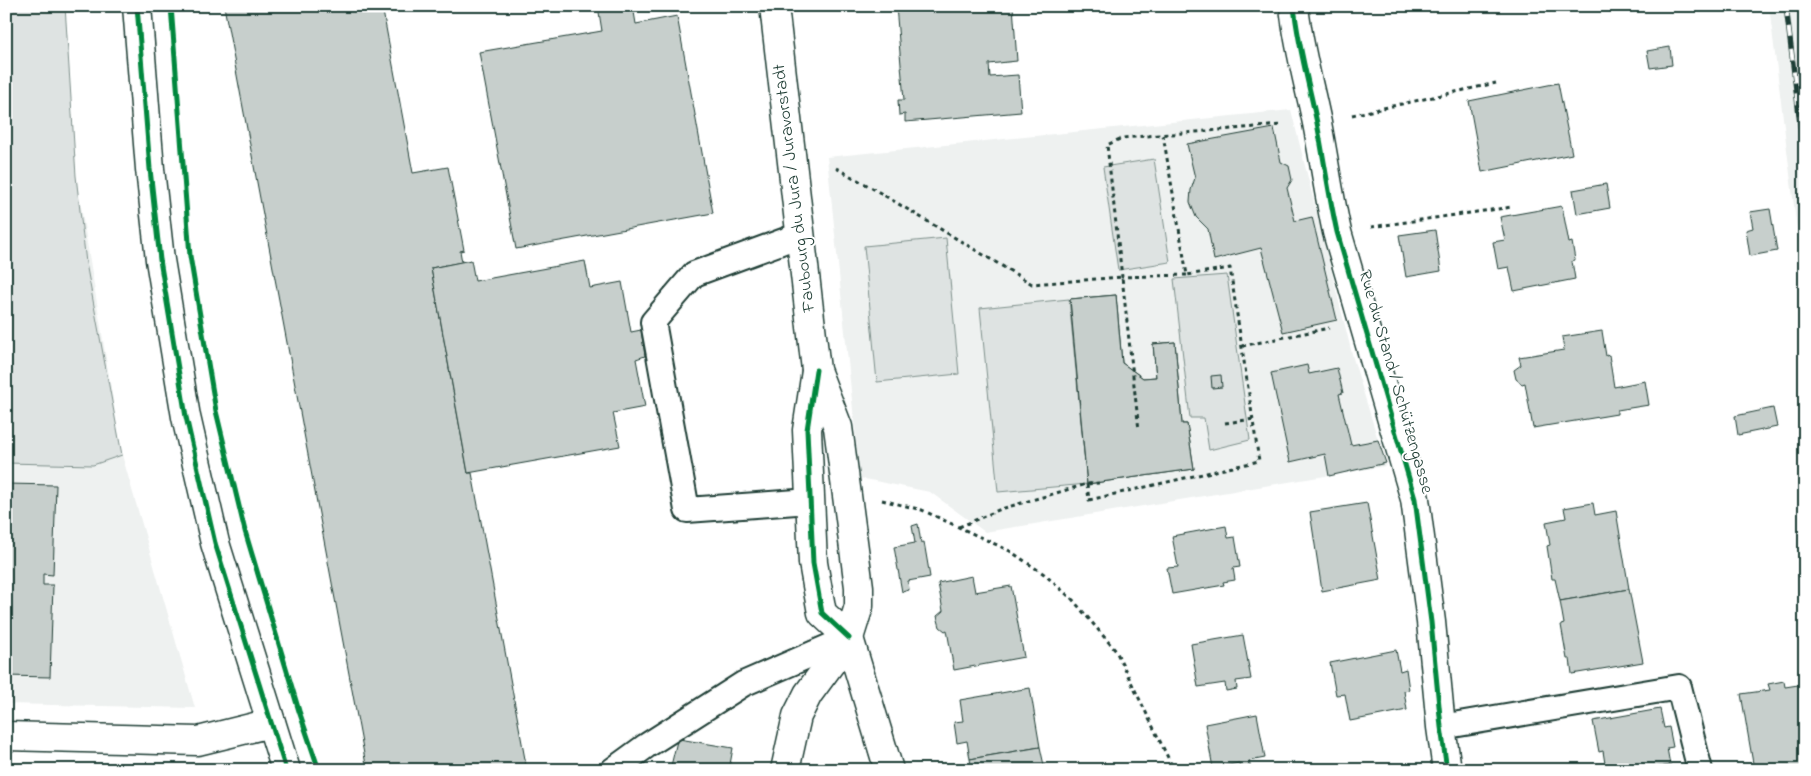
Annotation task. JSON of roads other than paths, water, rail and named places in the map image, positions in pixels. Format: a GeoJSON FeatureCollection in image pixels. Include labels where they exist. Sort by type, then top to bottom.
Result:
{"type":"FeatureCollection","features":[{"type":"Feature","properties":{"kind":"main road"},"geometry":{"type":"LineString","coordinates":[[137,6],[150,169],[159,251],[186,417],[215,543],[286,770]]}},
{"type":"Feature","properties":{"kind":"main road","name":"Faubourg du Jura / Juravorstadt"},"geometry":{"type":"LineString","coordinates":[[774,6],[816,370],[838,427],[859,587],[859,606],[849,638],[822,613],[813,563],[806,430],[816,370]]}},
{"type":"Feature","properties":{"kind":"main road","name":"Rue du Stand / Schützengasse"},"geometry":{"type":"LineString","coordinates":[[1294,6],[1296,24],[1317,123],[1327,189],[1337,232],[1415,499],[1447,770]]}},
{"type":"Feature","properties":{"kind":"main road"},"geometry":{"type":"LineString","coordinates":[[785,770],[797,716],[808,694],[849,638]]}},
{"type":"Feature","properties":{"kind":"main road"},"geometry":{"type":"LineString","coordinates":[[849,638],[889,770]]}},
{"type":"Feature","properties":{"kind":"main road"},"geometry":{"type":"LineString","coordinates":[[6,736],[198,741],[271,723]]}},
{"type":"Feature","properties":{"kind":"lane"},"geometry":{"type":"LineString","coordinates":[[800,236],[694,274],[653,322],[687,510],[810,501]]}},
{"type":"Feature","properties":{"kind":"lane"},"geometry":{"type":"LineString","coordinates":[[613,770],[646,746],[743,684],[849,638]]}},
{"type":"Feature","properties":{"kind":"lane"},"geometry":{"type":"LineString","coordinates":[[1441,727],[1680,687],[1700,770]]}},
{"type":"Feature","properties":{"kind":"railway"},"geometry":{"type":"LineString","coordinates":[[1786,6],[1805,164]]}}]}
